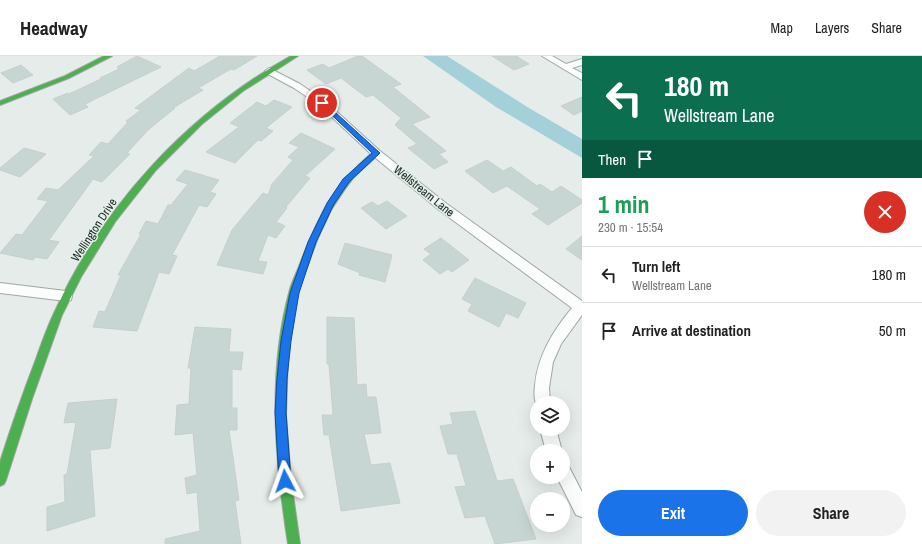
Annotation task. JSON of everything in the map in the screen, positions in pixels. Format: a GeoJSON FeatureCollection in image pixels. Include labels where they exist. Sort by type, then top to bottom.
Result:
{"type":"FeatureCollection","features":[{"type":"Feature","properties":{"kind":"street"},"geometry":{"type":"LineString","coordinates":[[0,104],[67,77],[109,56]]}},
{"type":"Feature","properties":{"kind":"street","name":"Wellington Drive"},"geometry":{"type":"LineString","coordinates":[[0,480],[18,420],[50,334],[66,296],[116,216],[142,181],[187,133],[214,109],[269,71],[295,56]]}},
{"type":"Feature","properties":{"kind":"street"},"geometry":{"type":"LineString","coordinates":[[546,56],[582,76]]}},
{"type":"Feature","properties":{"kind":"street"},"geometry":{"type":"LineString","coordinates":[[566,67],[582,62]]}},
{"type":"Feature","properties":{"kind":"street","name":"Wellstream Lane"},"geometry":{"type":"LineString","coordinates":[[269,71],[297,86],[322,103],[376,153],[460,220],[581,308]]}},
{"type":"Feature","properties":{"kind":"street"},"geometry":{"type":"LineString","coordinates":[[294,544],[285,481],[280,412],[290,310],[294,293],[324,215],[346,180],[376,153]]}},
{"type":"Feature","properties":{"kind":"street"},"geometry":{"type":"LineString","coordinates":[[0,288],[66,296]]}},
{"type":"Feature","properties":{"kind":"street"},"geometry":{"type":"LineString","coordinates":[[543,396],[542,384],[546,360],[558,335],[581,308]]}},
{"type":"Feature","properties":{"kind":"street"},"geometry":{"type":"LineString","coordinates":[[569,484],[582,509]]}},
{"type":"Feature","properties":{"kind":"water"},"geometry":{"type":"Polygon","coordinates":[[[423,56],[447,56],[529,108],[582,139],[582,158],[496,107],[423,56]]]}},
{"type":"Feature","properties":{"kind":"building"},"geometry":{"type":"Polygon","coordinates":[[[137,56],[161,67],[85,104],[88,107],[70,115],[53,99],[68,93],[69,94],[101,79],[100,78],[119,69],[117,67],[137,56]]]}},
{"type":"Feature","properties":{"kind":"building"},"geometry":{"type":"Polygon","coordinates":[[[220,56],[257,56],[234,70],[231,69],[198,88],[203,90],[173,108],[175,108],[148,130],[127,153],[130,154],[102,182],[93,179],[49,240],[59,242],[47,259],[36,257],[33,260],[0,253],[16,234],[22,235],[48,201],[37,199],[46,188],[58,190],[94,156],[89,155],[101,142],[108,144],[128,122],[126,121],[141,110],[135,108],[189,68],[194,71],[220,56]]]}},
{"type":"Feature","properties":{"kind":"building"},"geometry":{"type":"Polygon","coordinates":[[[358,56],[362,56],[401,84],[393,87],[430,117],[412,124],[446,151],[439,154],[448,162],[434,169],[408,148],[417,144],[395,125],[401,118],[373,95],[366,97],[341,78],[326,84],[307,70],[323,64],[329,68],[358,56]]]}},
{"type":"Feature","properties":{"kind":"building"},"geometry":{"type":"Polygon","coordinates":[[[492,56],[516,56],[529,64],[514,70],[492,56]]]}},
{"type":"Feature","properties":{"kind":"building"},"geometry":{"type":"Polygon","coordinates":[[[21,65],[33,75],[13,83],[1,73],[21,65]]]}},
{"type":"Feature","properties":{"kind":"building"},"geometry":{"type":"Polygon","coordinates":[[[582,97],[582,111],[574,115],[561,106],[582,97]]]}},
{"type":"Feature","properties":{"kind":"building"},"geometry":{"type":"Polygon","coordinates":[[[274,100],[292,107],[266,128],[273,131],[261,141],[258,140],[235,163],[206,152],[239,127],[230,123],[257,102],[266,106],[274,100]]]}},
{"type":"Feature","properties":{"kind":"building"},"geometry":{"type":"Polygon","coordinates":[[[301,133],[335,149],[305,176],[310,178],[286,207],[287,208],[276,222],[285,226],[276,238],[268,235],[258,261],[267,262],[263,274],[217,265],[232,230],[263,193],[268,195],[272,184],[293,160],[288,157],[299,147],[289,143],[301,133]]]}},
{"type":"Feature","properties":{"kind":"building"},"geometry":{"type":"Polygon","coordinates":[[[24,148],[46,154],[20,177],[0,170],[0,168],[24,148]]]}},
{"type":"Feature","properties":{"kind":"building"},"geometry":{"type":"Polygon","coordinates":[[[487,160],[503,171],[511,167],[537,186],[540,184],[552,192],[561,186],[582,200],[582,203],[548,225],[532,214],[540,209],[507,186],[493,193],[465,171],[487,160]]]}},
{"type":"Feature","properties":{"kind":"building"},"geometry":{"type":"Polygon","coordinates":[[[185,170],[219,180],[210,192],[216,194],[207,207],[199,205],[172,255],[177,256],[169,274],[159,272],[137,331],[93,327],[99,311],[105,312],[121,275],[118,275],[141,234],[139,234],[146,221],[158,224],[168,205],[171,205],[188,184],[176,180],[185,170]]]}},
{"type":"Feature","properties":{"kind":"building"},"geometry":{"type":"Polygon","coordinates":[[[387,201],[407,216],[386,229],[361,208],[372,202],[378,206],[387,201]]]}},
{"type":"Feature","properties":{"kind":"building"},"geometry":{"type":"Polygon","coordinates":[[[582,236],[582,260],[566,249],[582,236]]]}},
{"type":"Feature","properties":{"kind":"building"},"geometry":{"type":"Polygon","coordinates":[[[441,238],[469,260],[452,272],[448,269],[440,274],[423,260],[431,254],[424,249],[441,238]]]}},
{"type":"Feature","properties":{"kind":"building"},"geometry":{"type":"Polygon","coordinates":[[[345,243],[392,255],[385,282],[359,275],[360,273],[338,264],[345,243]]]}},
{"type":"Feature","properties":{"kind":"building"},"geometry":{"type":"Polygon","coordinates":[[[475,278],[526,303],[518,318],[506,313],[499,327],[468,311],[472,304],[462,299],[475,278]]]}},
{"type":"Feature","properties":{"kind":"building"},"geometry":{"type":"Polygon","coordinates":[[[327,317],[354,318],[357,385],[366,384],[367,397],[376,397],[381,433],[364,434],[371,465],[390,463],[400,503],[341,511],[329,435],[324,435],[322,415],[333,415],[329,364],[327,364],[327,317]]]}},
{"type":"Feature","properties":{"kind":"building"},"geometry":{"type":"Polygon","coordinates":[[[195,327],[231,329],[229,352],[243,352],[241,370],[232,369],[232,408],[237,408],[237,430],[229,430],[239,500],[235,501],[241,544],[165,544],[165,539],[200,531],[197,492],[187,494],[185,478],[197,475],[193,433],[175,435],[177,405],[189,404],[191,368],[188,368],[195,327]]]}},
{"type":"Feature","properties":{"kind":"building"},"geometry":{"type":"Polygon","coordinates":[[[117,399],[110,448],[90,450],[95,516],[47,531],[47,507],[65,502],[64,475],[67,474],[76,422],[64,423],[68,403],[117,399]]]}},
{"type":"Feature","properties":{"kind":"building"},"geometry":{"type":"Polygon","coordinates":[[[475,411],[497,481],[513,479],[530,523],[530,532],[533,532],[536,539],[495,544],[485,516],[465,518],[455,487],[466,486],[457,454],[448,454],[440,426],[453,424],[450,413],[475,411]]]}},
{"type":"Feature","properties":{"kind":"traffic: fast"},"geometry":{"type":"LineString","coordinates":[[0,103],[67,77],[109,56]]}},
{"type":"Feature","properties":{"kind":"traffic: fast"},"geometry":{"type":"LineString","coordinates":[[0,480],[26,399],[63,303],[77,275],[112,220],[154,168],[200,122],[241,89],[295,56]]}},
{"type":"Feature","properties":{"kind":"traffic: fast"},"geometry":{"type":"LineString","coordinates":[[294,544],[285,480],[281,416],[283,352],[288,320],[295,288],[314,238],[327,210],[342,187],[363,164],[376,153]]}},
{"type":"Feature","properties":{"kind":"route"},"geometry":{"type":"LineString","coordinates":[[285,481],[280,412],[286,341],[294,293],[312,242],[324,215],[338,191],[346,180],[364,162],[376,153],[322,103]]}}]}
